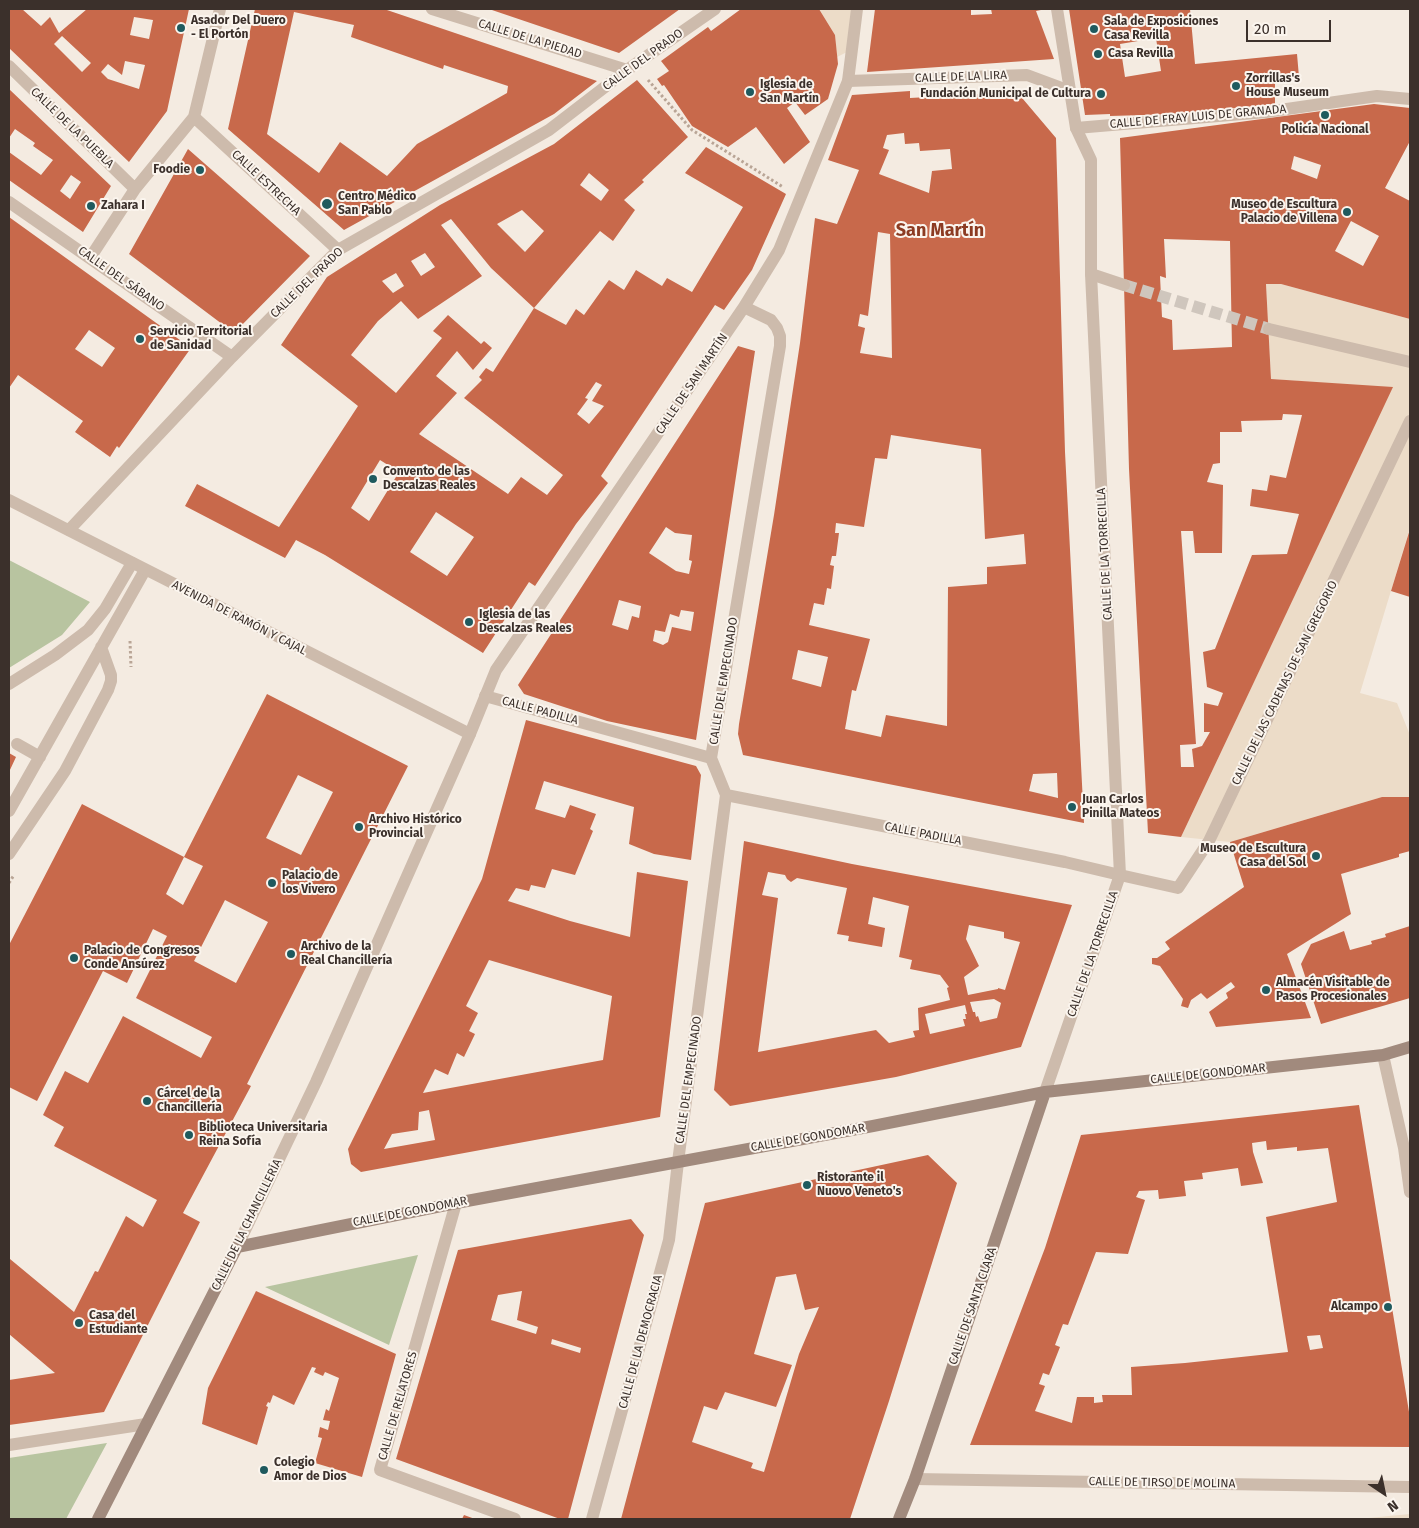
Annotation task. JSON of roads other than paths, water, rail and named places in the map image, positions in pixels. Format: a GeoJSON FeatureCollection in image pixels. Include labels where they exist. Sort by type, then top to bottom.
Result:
{"type":"FeatureCollection","features":[{"type":"Feature","properties":{"kind":"main road","name":"CALLE DE GONDOMAR"},"geometry":{"type":"LineString","coordinates":[[237,1247],[456,1203],[1045,1092],[1383,1055],[1410,1047]]}},
{"type":"Feature","properties":{"kind":"main road","name":"CALLE DE SANTA CLARA"},"geometry":{"type":"LineString","coordinates":[[900,1519],[1045,1092]]}},
{"type":"Feature","properties":{"kind":"main road","name":"CALLE DE LA CHANCILLERÍA"},"geometry":{"type":"LineString","coordinates":[[98,1519],[237,1247]]}},
{"type":"Feature","properties":{"kind":"street"},"geometry":{"type":"LineString","coordinates":[[90,258],[135,189],[194,117],[220,9]]}},
{"type":"Feature","properties":{"kind":"street","name":"CALLE DE LA PIEDAD"},"geometry":{"type":"LineString","coordinates":[[432,9],[631,68]]}},
{"type":"Feature","properties":{"kind":"street","name":"CALLE DEL PRADO"},"geometry":{"type":"LineString","coordinates":[[69,530],[232,356],[338,250],[549,130],[631,68],[714,9]]}},
{"type":"Feature","properties":{"kind":"street","name":"CALLE DE SAN MARTÍN"},"geometry":{"type":"LineString","coordinates":[[470,734],[496,670],[744,307],[779,250],[848,81],[857,9]]}},
{"type":"Feature","properties":{"kind":"street","name":"CALLE DE LA TORRECILLA"},"geometry":{"type":"LineString","coordinates":[[1045,1092],[1120,875],[1091,274],[1091,160],[1076,128],[1057,9]]}},
{"type":"Feature","properties":{"kind":"street","name":"CALLE DE LA PUEBLA"},"geometry":{"type":"LineString","coordinates":[[9,66],[135,189]]}},
{"type":"Feature","properties":{"kind":"street","name":"CALLE DE LA LIRA"},"geometry":{"type":"LineString","coordinates":[[848,81],[1027,75],[1070,91]]}},
{"type":"Feature","properties":{"kind":"street","name":"CALLE DE FRAY LUIS DE GRANADA"},"geometry":{"type":"LineString","coordinates":[[1076,128],[1266,112],[1377,96],[1410,99]]}},
{"type":"Feature","properties":{"kind":"street","name":"CALLE ESTRECHA"},"geometry":{"type":"LineString","coordinates":[[194,117],[338,250]]}},
{"type":"Feature","properties":{"kind":"street","name":"CALLE DEL SÁBANO"},"geometry":{"type":"LineString","coordinates":[[9,202],[232,356]]}},
{"type":"Feature","properties":{"kind":"street"},"geometry":{"type":"LineString","coordinates":[[1091,274],[1124,285]]}},
{"type":"Feature","properties":{"kind":"street","name":"CALLE DEL EMPECINADO"},"geometry":{"type":"LineString","coordinates":[[678,1162],[726,795],[712,758],[780,346],[778,328],[771,320],[744,307]]}},
{"type":"Feature","properties":{"kind":"street"},"geometry":{"type":"LineString","coordinates":[[1269,330],[1410,362]]}},
{"type":"Feature","properties":{"kind":"street","name":"CALLE DE LAS CADENAS DE SAN GREGORIO"},"geometry":{"type":"LineString","coordinates":[[1120,875],[1178,888],[1209,841],[1410,421]]}},
{"type":"Feature","properties":{"kind":"street","name":"AVENIDA DE RAMÓN Y CAJAL"},"geometry":{"type":"LineString","coordinates":[[9,500],[470,734]]}},
{"type":"Feature","properties":{"kind":"street"},"geometry":{"type":"LineString","coordinates":[[9,684],[84,634],[105,609],[132,563]]}},
{"type":"Feature","properties":{"kind":"street"},"geometry":{"type":"LineString","coordinates":[[9,811],[145,570]]}},
{"type":"Feature","properties":{"kind":"street"},"geometry":{"type":"LineString","coordinates":[[9,854],[64,771],[108,690],[112,681],[102,647]]}},
{"type":"Feature","properties":{"kind":"street","name":"CALLE PADILLA"},"geometry":{"type":"LineString","coordinates":[[485,696],[712,758]]}},
{"type":"Feature","properties":{"kind":"street","name":"CALLE DE LA CHANCILLERÍA"},"geometry":{"type":"LineString","coordinates":[[237,1247],[316,1082],[470,734]]}},
{"type":"Feature","properties":{"kind":"street"},"geometry":{"type":"LineString","coordinates":[[17,744],[40,757]]}},
{"type":"Feature","properties":{"kind":"street","name":"CALLE PADILLA"},"geometry":{"type":"LineString","coordinates":[[726,795],[1065,862],[1120,875]]}},
{"type":"Feature","properties":{"kind":"street"},"geometry":{"type":"LineString","coordinates":[[1383,1055],[1407,1147],[1410,1192]]}},
{"type":"Feature","properties":{"kind":"street","name":"CALLE DE LA DEMOCRACIA"},"geometry":{"type":"LineString","coordinates":[[592,1519],[669,1240],[678,1162]]}},
{"type":"Feature","properties":{"kind":"street","name":"CALLE DE RELATORES"},"geometry":{"type":"LineString","coordinates":[[456,1203],[380,1470],[515,1519]]}},
{"type":"Feature","properties":{"kind":"street"},"geometry":{"type":"LineString","coordinates":[[9,1445],[146,1424]]}},
{"type":"Feature","properties":{"kind":"street","name":"CALLE DE TIRSO DE MOLINA"},"geometry":{"type":"LineString","coordinates":[[915,1479],[1410,1486]]}},
{"type":"Feature","properties":{"kind":"tunnel"},"geometry":{"type":"LineString","coordinates":[[1124,285],[1269,329]]}},
{"type":"Feature","properties":{"kind":"place","name":"Asador Del Duero - El Portón"},"geometry":{"type":"Point","coordinates":[181,28]}},
{"type":"Feature","properties":{"kind":"place","name":"Sala de Exposiciones Casa Revilla"},"geometry":{"type":"Point","coordinates":[1094,29]}},
{"type":"Feature","properties":{"kind":"place","name":"Casa Revilla"},"geometry":{"type":"Point","coordinates":[1098,54]}},
{"type":"Feature","properties":{"kind":"place","name":"Zorrillas's House Museum"},"geometry":{"type":"Point","coordinates":[1236,86]}},
{"type":"Feature","properties":{"kind":"place","name":"Iglesia de San Martín"},"geometry":{"type":"Point","coordinates":[750,92]}},
{"type":"Feature","properties":{"kind":"place","name":"Fundación Municipal de Cultura"},"geometry":{"type":"Point","coordinates":[1101,94]}},
{"type":"Feature","properties":{"kind":"place","name":"Policía Nacional"},"geometry":{"type":"Point","coordinates":[1325,115]}},
{"type":"Feature","properties":{"kind":"place","name":"Foodie"},"geometry":{"type":"Point","coordinates":[200,170]}},
{"type":"Feature","properties":{"kind":"place","name":"Centro Médico San Pablo"},"geometry":{"type":"Point","coordinates":[327,204]}},
{"type":"Feature","properties":{"kind":"place","name":"Zahara I"},"geometry":{"type":"Point","coordinates":[91,206]}},
{"type":"Feature","properties":{"kind":"place","name":"Museo de Escultura Palacio de Villena"},"geometry":{"type":"Point","coordinates":[1347,212]}},
{"type":"Feature","properties":{"kind":"place","name":"Servicio Territorial de Sanidad"},"geometry":{"type":"Point","coordinates":[140,339]}},
{"type":"Feature","properties":{"kind":"place","name":"Convento de las Descalzas Reales"},"geometry":{"type":"Point","coordinates":[373,479]}},
{"type":"Feature","properties":{"kind":"place","name":"Iglesia de las Descalzas Reales"},"geometry":{"type":"Point","coordinates":[469,622]}},
{"type":"Feature","properties":{"kind":"place","name":"Juan Carlos Pinilla Mateos"},"geometry":{"type":"Point","coordinates":[1072,807]}},
{"type":"Feature","properties":{"kind":"place","name":"Archivo Histórico Provincial"},"geometry":{"type":"Point","coordinates":[359,827]}},
{"type":"Feature","properties":{"kind":"place","name":"Museo de Escultura Casa del Sol"},"geometry":{"type":"Point","coordinates":[1316,856]}},
{"type":"Feature","properties":{"kind":"place","name":"Palacio de los Vivero"},"geometry":{"type":"Point","coordinates":[272,883]}},
{"type":"Feature","properties":{"kind":"place","name":"Archivo de la Real Chancillería"},"geometry":{"type":"Point","coordinates":[291,954]}},
{"type":"Feature","properties":{"kind":"place","name":"Palacio de Congresos Conde Ansúrez"},"geometry":{"type":"Point","coordinates":[74,958]}},
{"type":"Feature","properties":{"kind":"place","name":"Almacén Visitable de Pasos Procesionales"},"geometry":{"type":"Point","coordinates":[1266,990]}},
{"type":"Feature","properties":{"kind":"place","name":"Cárcel de la Chancillería"},"geometry":{"type":"Point","coordinates":[147,1101]}},
{"type":"Feature","properties":{"kind":"place","name":"Biblioteca Universitaria Reina Sofía"},"geometry":{"type":"Point","coordinates":[189,1135]}},
{"type":"Feature","properties":{"kind":"place","name":"Ristorante il Nuovo Veneto's"},"geometry":{"type":"Point","coordinates":[807,1185]}},
{"type":"Feature","properties":{"kind":"place","name":"Alcampo"},"geometry":{"type":"Point","coordinates":[1388,1307]}},
{"type":"Feature","properties":{"kind":"place","name":"Casa del Estudiante"},"geometry":{"type":"Point","coordinates":[79,1323]}},
{"type":"Feature","properties":{"kind":"place","name":"Colegio Amor de Dios"},"geometry":{"type":"Point","coordinates":[264,1470]}},
{"type":"Feature","properties":{"kind":"district","name":"San Martín"},"geometry":{"type":"Point","coordinates":[940,231]}}]}
